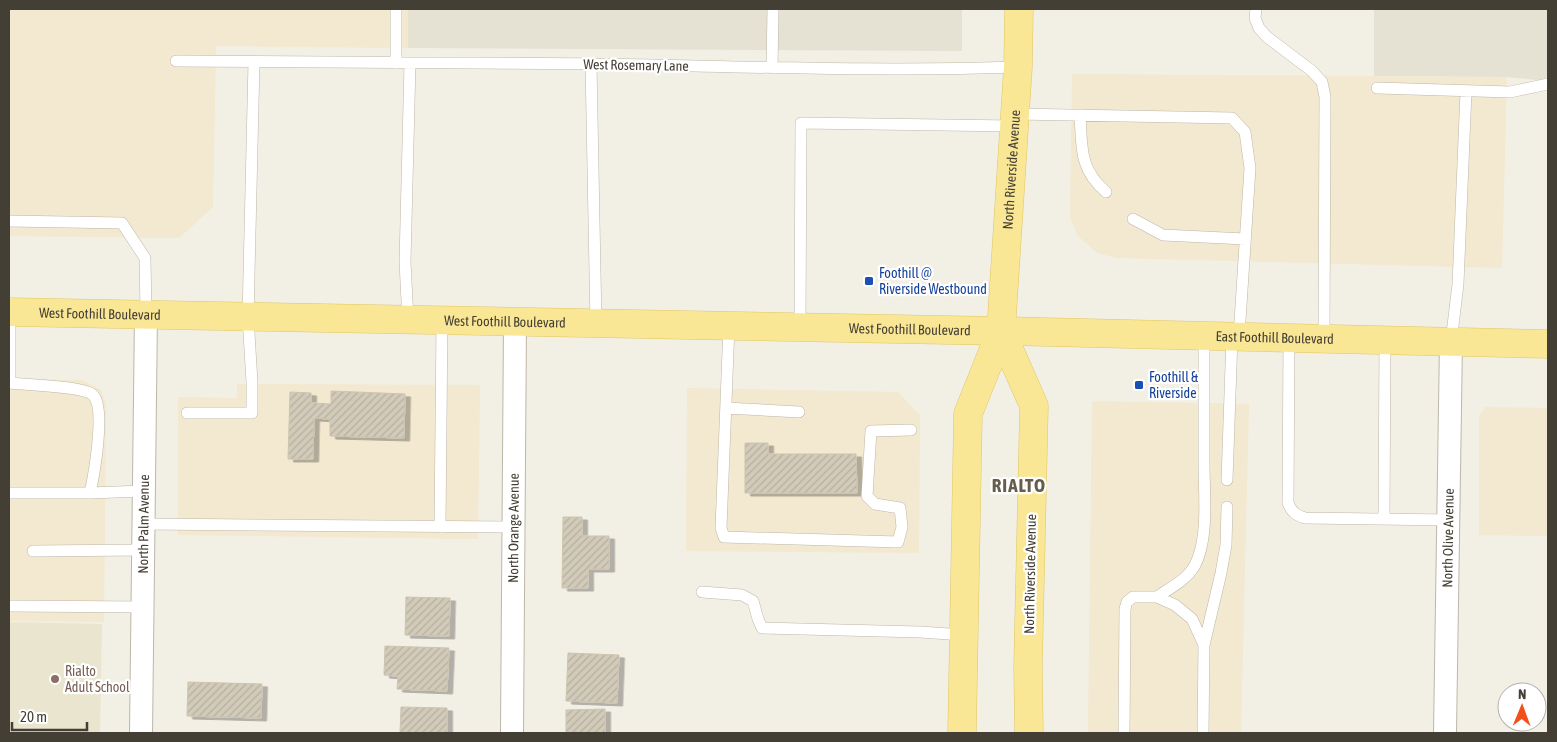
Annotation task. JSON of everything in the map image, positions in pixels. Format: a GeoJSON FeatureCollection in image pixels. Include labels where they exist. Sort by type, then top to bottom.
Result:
{"type":"FeatureCollection","features":[{"type":"Feature","properties":{"kind":"main road","name":"North Riverside Avenue"},"geometry":{"type":"LineString","coordinates":[[962,733],[968,414],[1001,331],[1018,67],[1019,9]]}},
{"type":"Feature","properties":{"kind":"main road","name":"West Foothill Boulevard"},"geometry":{"type":"LineString","coordinates":[[9,312],[1001,331]]}},
{"type":"Feature","properties":{"kind":"main road","name":"North Riverside Avenue"},"geometry":{"type":"LineString","coordinates":[[1001,331],[1034,406],[1028,656],[1029,733]]}},
{"type":"Feature","properties":{"kind":"main road","name":"East Foothill Boulevard"},"geometry":{"type":"LineString","coordinates":[[1001,331],[1548,344]]}},
{"type":"Feature","properties":{"kind":"street","name":"North Palm Avenue"},"geometry":{"type":"LineString","coordinates":[[141,733],[146,314]]}},
{"type":"Feature","properties":{"kind":"street","name":"North Orange Avenue"},"geometry":{"type":"LineString","coordinates":[[512,733],[515,323]]}},
{"type":"Feature","properties":{"kind":"street","name":"North Olive Avenue"},"geometry":{"type":"LineString","coordinates":[[1445,733],[1451,342]]}},
{"type":"Feature","properties":{"kind":"lane"},"geometry":{"type":"LineString","coordinates":[[396,9],[396,63]]}},
{"type":"Feature","properties":{"kind":"lane"},"geometry":{"type":"LineString","coordinates":[[772,68],[773,9]]}},
{"type":"Feature","properties":{"kind":"lane"},"geometry":{"type":"LineString","coordinates":[[1256,9],[1255,18],[1259,28],[1267,37],[1312,71],[1322,82],[1325,97],[1324,339]]}},
{"type":"Feature","properties":{"kind":"lane","name":"West Rosemary Lane"},"geometry":{"type":"LineString","coordinates":[[176,61],[591,64],[772,68],[963,69],[1018,67]]}},
{"type":"Feature","properties":{"kind":"lane"},"geometry":{"type":"LineString","coordinates":[[187,413],[252,414],[248,316],[254,62]]}},
{"type":"Feature","properties":{"kind":"lane"},"geometry":{"type":"LineString","coordinates":[[408,320],[405,262],[410,63]]}},
{"type":"Feature","properties":{"kind":"lane"},"geometry":{"type":"LineString","coordinates":[[591,64],[596,324]]}},
{"type":"Feature","properties":{"kind":"lane"},"geometry":{"type":"LineString","coordinates":[[1377,88],[1510,92],[1548,84]]}},
{"type":"Feature","properties":{"kind":"lane"},"geometry":{"type":"LineString","coordinates":[[1451,342],[1458,284],[1466,91]]}},
{"type":"Feature","properties":{"kind":"lane"},"geometry":{"type":"LineString","coordinates":[[1080,115],[1083,161],[1095,182],[1106,192]]}},
{"type":"Feature","properties":{"kind":"lane"},"geometry":{"type":"LineString","coordinates":[[800,328],[801,123],[1015,120],[1080,115],[1232,118],[1245,132],[1250,168],[1236,337],[1228,480]]}},
{"type":"Feature","properties":{"kind":"lane"},"geometry":{"type":"LineString","coordinates":[[1133,219],[1163,235],[1245,239]]}},
{"type":"Feature","properties":{"kind":"lane"},"geometry":{"type":"LineString","coordinates":[[9,221],[122,223],[146,258],[146,314]]}},
{"type":"Feature","properties":{"kind":"lane"},"geometry":{"type":"LineString","coordinates":[[9,312],[10,383],[82,389],[93,395],[98,404],[96,465],[90,493]]}},
{"type":"Feature","properties":{"kind":"lane"},"geometry":{"type":"LineString","coordinates":[[440,527],[442,321]]}},
{"type":"Feature","properties":{"kind":"lane"},"geometry":{"type":"LineString","coordinates":[[729,326],[721,528],[724,537],[898,542],[902,527],[900,508],[875,504],[867,496],[871,431],[911,430]]}},
{"type":"Feature","properties":{"kind":"lane"},"geometry":{"type":"LineString","coordinates":[[1157,597],[1188,575],[1199,555],[1202,540],[1204,510],[1204,336]]}},
{"type":"Feature","properties":{"kind":"lane"},"geometry":{"type":"LineString","coordinates":[[1289,338],[1288,503],[1291,510],[1296,515],[1305,518],[1449,520]]}},
{"type":"Feature","properties":{"kind":"lane"},"geometry":{"type":"LineString","coordinates":[[1384,518],[1385,341]]}},
{"type":"Feature","properties":{"kind":"lane"},"geometry":{"type":"LineString","coordinates":[[726,408],[799,412]]}},
{"type":"Feature","properties":{"kind":"lane"},"geometry":{"type":"LineString","coordinates":[[9,493],[144,491]]}},
{"type":"Feature","properties":{"kind":"lane"},"geometry":{"type":"LineString","coordinates":[[1203,733],[1204,645],[1226,545],[1227,507]]}},
{"type":"Feature","properties":{"kind":"lane"},"geometry":{"type":"LineString","coordinates":[[143,524],[515,527]]}},
{"type":"Feature","properties":{"kind":"lane"},"geometry":{"type":"LineString","coordinates":[[33,551],[143,550]]}},
{"type":"Feature","properties":{"kind":"lane"},"geometry":{"type":"LineString","coordinates":[[702,592],[742,595],[753,601],[762,628],[964,635]]}},
{"type":"Feature","properties":{"kind":"lane"},"geometry":{"type":"LineString","coordinates":[[1124,733],[1127,602],[1133,598],[1157,597],[1175,605],[1192,619],[1204,645]]}},
{"type":"Feature","properties":{"kind":"lane"},"geometry":{"type":"LineString","coordinates":[[9,606],[142,607]]}},
{"type":"Feature","properties":{"kind":"shaded area"},"geometry":{"type":"Polygon","coordinates":[[[9,9],[408,9],[408,48],[216,46],[213,207],[179,238],[9,236],[9,9]]]}},
{"type":"Feature","properties":{"kind":"shaded area"},"geometry":{"type":"Polygon","coordinates":[[[408,9],[962,9],[962,51],[408,48],[408,9]]]}},
{"type":"Feature","properties":{"kind":"shaded area"},"geometry":{"type":"Polygon","coordinates":[[[1374,9],[1548,9],[1548,81],[1507,77],[1374,76],[1374,9]]]}},
{"type":"Feature","properties":{"kind":"shaded area"},"geometry":{"type":"Polygon","coordinates":[[[1072,74],[1507,77],[1502,268],[1118,258],[1097,253],[1078,236],[1070,217],[1072,74]]]}},
{"type":"Feature","properties":{"kind":"shaded area"},"geometry":{"type":"Polygon","coordinates":[[[9,379],[83,380],[101,390],[106,404],[104,622],[9,621],[9,379]]]}},
{"type":"Feature","properties":{"kind":"shaded area"},"geometry":{"type":"Polygon","coordinates":[[[237,384],[480,385],[478,539],[178,535],[178,397],[237,398],[237,384]]]}},
{"type":"Feature","properties":{"kind":"shaded area"},"geometry":{"type":"Polygon","coordinates":[[[687,388],[898,392],[920,415],[919,553],[686,551],[687,388]]]}},
{"type":"Feature","properties":{"kind":"shaded area"},"geometry":{"type":"Polygon","coordinates":[[[1092,401],[1249,404],[1241,733],[1088,733],[1092,401]]]}},
{"type":"Feature","properties":{"kind":"shaded area"},"geometry":{"type":"Polygon","coordinates":[[[1485,407],[1548,408],[1548,536],[1479,535],[1479,416],[1485,407]]]}},
{"type":"Feature","properties":{"kind":"shaded area","name":"Rialto Adult School"},"geometry":{"type":"Polygon","coordinates":[[[9,622],[102,624],[100,733],[9,733],[9,622]]]}},
{"type":"Feature","properties":{"kind":"building"},"geometry":{"type":"Polygon","coordinates":[[[331,391],[405,394],[404,438],[330,436],[330,419],[314,418],[313,459],[288,459],[290,392],[311,393],[311,403],[331,404],[331,391]]]}},
{"type":"Feature","properties":{"kind":"building"},"geometry":{"type":"Polygon","coordinates":[[[745,443],[768,443],[768,454],[856,454],[857,493],[745,493],[745,443]]]}},
{"type":"Feature","properties":{"kind":"building"},"geometry":{"type":"Polygon","coordinates":[[[563,517],[582,517],[582,536],[609,536],[609,569],[588,569],[588,588],[562,588],[563,517]]]}},
{"type":"Feature","properties":{"kind":"building"},"geometry":{"type":"Polygon","coordinates":[[[406,597],[450,598],[449,636],[405,635],[406,597]]]}},
{"type":"Feature","properties":{"kind":"building"},"geometry":{"type":"Polygon","coordinates":[[[385,646],[449,648],[447,691],[397,689],[398,676],[384,675],[385,646]]]}},
{"type":"Feature","properties":{"kind":"building"},"geometry":{"type":"Polygon","coordinates":[[[568,653],[619,655],[617,703],[566,701],[568,653]]]}},
{"type":"Feature","properties":{"kind":"building"},"geometry":{"type":"Polygon","coordinates":[[[188,682],[262,684],[261,718],[187,716],[188,682]]]}},
{"type":"Feature","properties":{"kind":"building"},"geometry":{"type":"Polygon","coordinates":[[[401,707],[447,708],[447,733],[400,733],[401,707]]]}},
{"type":"Feature","properties":{"kind":"building"},"geometry":{"type":"Polygon","coordinates":[[[605,709],[605,733],[566,733],[566,710],[605,709]]]}},
{"type":"Feature","properties":{"kind":"place","name":"Foothill @ Riverside Westbound"},"geometry":{"type":"Point","coordinates":[869,281]}},
{"type":"Feature","properties":{"kind":"place","name":"Foothill & Riverside"},"geometry":{"type":"Point","coordinates":[1139,385]}},
{"type":"Feature","properties":{"kind":"place","name":"Rialto Adult School"},"geometry":{"type":"Point","coordinates":[55,679]}},
{"type":"Feature","properties":{"kind":"district","name":"RIALTO"},"geometry":{"type":"Point","coordinates":[1019,485]}}]}
